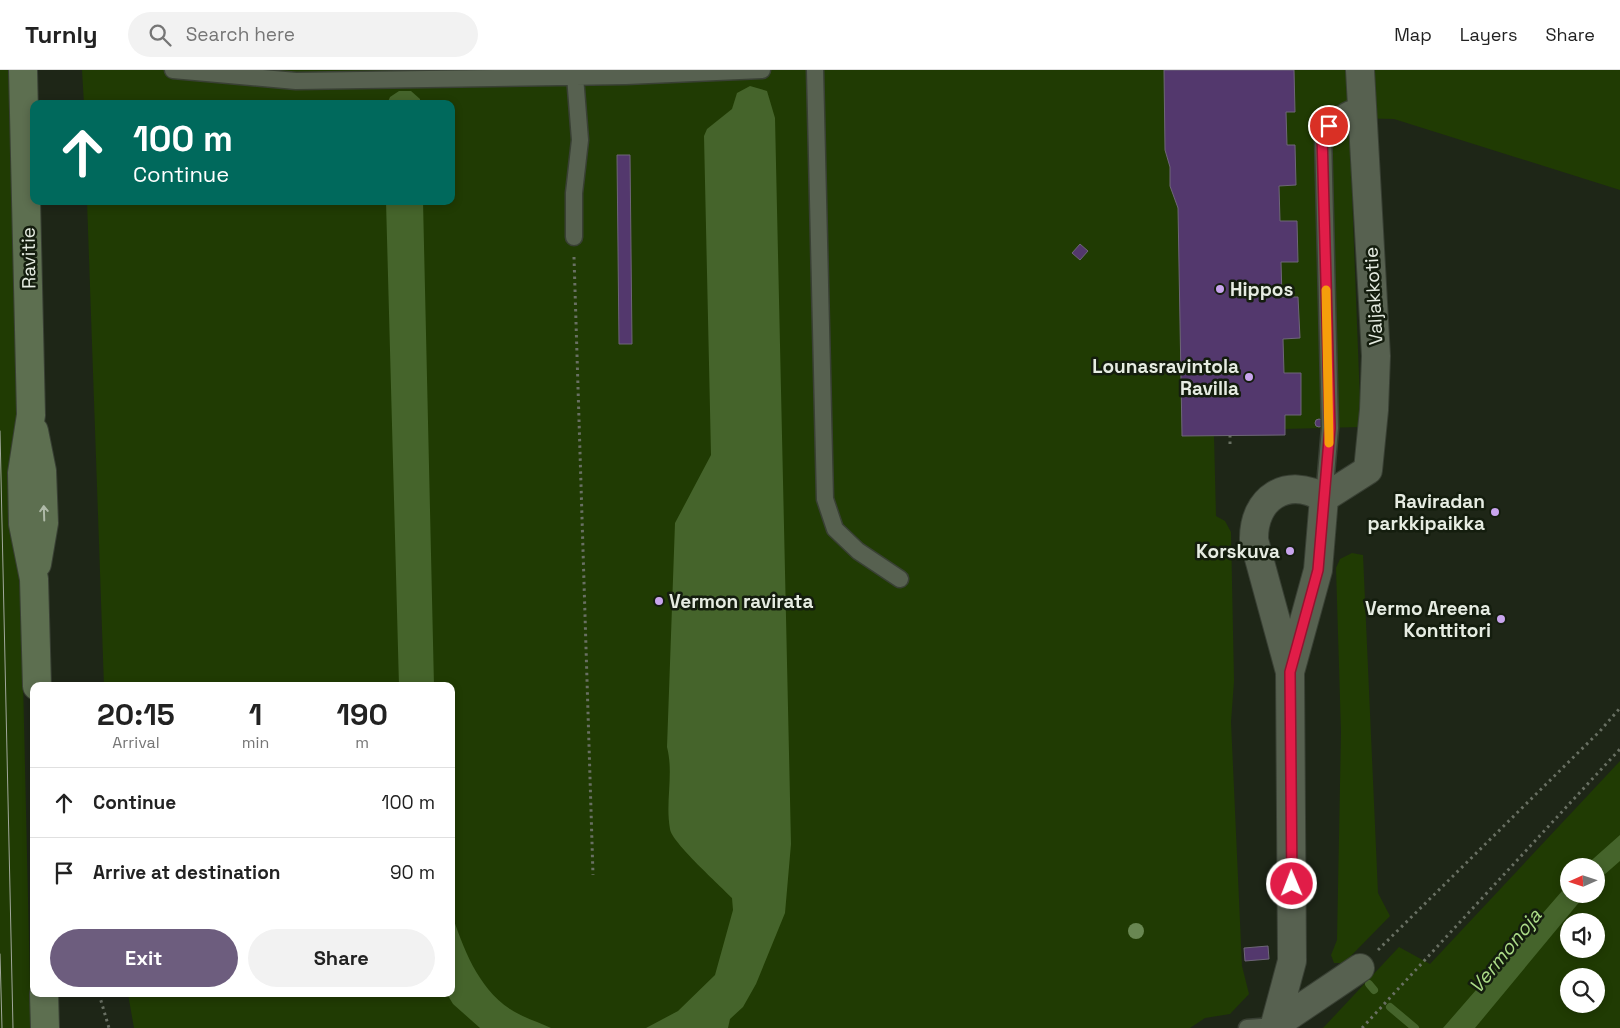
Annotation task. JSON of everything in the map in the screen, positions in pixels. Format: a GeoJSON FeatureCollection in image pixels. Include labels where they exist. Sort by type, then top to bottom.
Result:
{"type":"FeatureCollection","features":[{"type":"Feature","properties":{"kind":"street","name":"Ravitie"},"geometry":{"type":"LineString","coordinates":[[23,70],[31,415],[22,473],[23,524],[34,579],[37,682]]}},
{"type":"Feature","properties":{"kind":"street","name":"Valjakkotie"},"geometry":{"type":"LineString","coordinates":[[1324,498],[1368,470],[1374,410],[1376,356],[1360,70]]}},
{"type":"Feature","properties":{"kind":"street"},"geometry":{"type":"LineString","coordinates":[[1274,1027],[1292,961],[1290,672],[1254,540],[1254,527],[1262,506],[1271,497],[1282,491],[1305,489],[1324,498],[1318,570],[1290,672]]}},
{"type":"Feature","properties":{"kind":"street"},"geometry":{"type":"LineString","coordinates":[[1274,1027],[1360,968]]}},
{"type":"Feature","properties":{"kind":"street"},"geometry":{"type":"LineString","coordinates":[[44,997],[45,1028]]}},
{"type":"Feature","properties":{"kind":"lane"},"geometry":{"type":"LineString","coordinates":[[173,70],[296,81],[673,75],[762,70]]}},
{"type":"Feature","properties":{"kind":"lane"},"geometry":{"type":"LineString","coordinates":[[815,70],[825,499],[835,529],[858,552],[900,579]]}},
{"type":"Feature","properties":{"kind":"lane"},"geometry":{"type":"LineString","coordinates":[[574,236],[574,193],[580,140],[575,76]]}},
{"type":"Feature","properties":{"kind":"lane"},"geometry":{"type":"LineString","coordinates":[[1324,498],[1330,428],[1322,134],[1335,117],[1349,107],[1363,106]]}},
{"type":"Feature","properties":{"kind":"lane"},"geometry":{"type":"LineString","coordinates":[[1247,1028],[1274,1027]]}},
{"type":"Feature","properties":{"kind":"path"},"geometry":{"type":"LineString","coordinates":[[574,236],[593,875]]}},
{"type":"Feature","properties":{"kind":"path"},"geometry":{"type":"LineString","coordinates":[[1230,436],[1230,444]]}},
{"type":"Feature","properties":{"kind":"path"},"geometry":{"type":"LineString","coordinates":[[1360,968],[1600,731],[1620,708]]}},
{"type":"Feature","properties":{"kind":"path"},"geometry":{"type":"LineString","coordinates":[[1362,1028],[1620,749]]}},
{"type":"Feature","properties":{"kind":"path"},"geometry":{"type":"LineString","coordinates":[[100,997],[109,1028]]}},
{"type":"Feature","properties":{"kind":"shaded area"},"geometry":{"type":"Polygon","coordinates":[[[0,70],[9,70],[31,1028],[0,1028],[0,70]]]}},
{"type":"Feature","properties":{"kind":"shaded area","name":"Vermon ravirata"},"geometry":{"type":"Polygon","coordinates":[[[82,70],[1620,70],[1620,190],[1394,119],[1349,118],[1361,427],[1285,429],[1285,435],[1214,436],[1216,516],[1225,521],[1231,532],[1234,681],[1231,722],[1242,966],[1249,994],[1230,1014],[1205,1018],[1190,1028],[134,1028],[129,997],[455,997],[455,682],[104,682],[87,205],[455,205],[455,100],[84,100],[82,70]]]}},
{"type":"Feature","properties":{"kind":"shaded area"},"geometry":{"type":"Polygon","coordinates":[[[750,86],[767,91],[775,118],[791,844],[785,913],[756,984],[743,1007],[730,1019],[728,1028],[646,1028],[678,1011],[715,975],[733,910],[732,898],[687,854],[670,829],[668,809],[670,767],[667,747],[675,523],[711,455],[704,136],[707,129],[732,109],[737,93],[750,86]]]}},
{"type":"Feature","properties":{"kind":"shaded area"},"geometry":{"type":"Polygon","coordinates":[[[399,91],[411,91],[420,100],[389,100],[399,91]]]}},
{"type":"Feature","properties":{"kind":"shaded area"},"geometry":{"type":"Polygon","coordinates":[[[386,205],[423,205],[434,682],[399,682],[386,205]]]}},
{"type":"Feature","properties":{"kind":"shaded area"},"geometry":{"type":"Polygon","coordinates":[[[1352,553],[1363,555],[1378,893],[1390,916],[1344,963],[1334,963],[1331,955],[1337,940],[1341,732],[1336,568],[1340,559],[1352,553]]]}},
{"type":"Feature","properties":{"kind":"shaded area"},"geometry":{"type":"Polygon","coordinates":[[[1620,761],[1620,1028],[1323,1028],[1399,947],[1430,964],[1620,761]]]}},
{"type":"Feature","properties":{"kind":"shaded area"},"geometry":{"type":"Polygon","coordinates":[[[1620,835],[1620,861],[1605,874],[1605,858],[1594,858],[1620,835]]]}},
{"type":"Feature","properties":{"kind":"shaded area"},"geometry":{"type":"Polygon","coordinates":[[[1560,893],[1560,903],[1579,903],[1570,913],[1560,913],[1560,925],[1475,1028],[1443,1028],[1560,893]]]}},
{"type":"Feature","properties":{"kind":"shaded area"},"geometry":{"type":"Polygon","coordinates":[[[455,923],[466,952],[480,978],[498,1000],[525,1017],[551,1028],[480,1028],[453,1004],[449,997],[455,997],[455,923]]]}},
{"type":"Feature","properties":{"kind":"building"},"geometry":{"type":"Polygon","coordinates":[[[1164,70],[1294,70],[1295,112],[1286,112],[1287,145],[1295,145],[1296,185],[1279,186],[1280,221],[1297,221],[1298,262],[1281,262],[1282,297],[1298,297],[1300,338],[1283,339],[1284,373],[1301,373],[1301,415],[1285,415],[1285,435],[1182,436],[1178,208],[1170,186],[1170,167],[1165,150],[1164,70]]]}},
{"type":"Feature","properties":{"kind":"building"},"geometry":{"type":"Polygon","coordinates":[[[617,155],[630,155],[632,344],[619,344],[617,155]]]}},
{"type":"Feature","properties":{"kind":"building"},"geometry":{"type":"Polygon","coordinates":[[[1080,244],[1088,251],[1080,260],[1072,253],[1080,244]]]}},
{"type":"Feature","properties":{"kind":"building"},"geometry":{"type":"Polygon","coordinates":[[[1319,419],[1323,423],[1319,427],[1315,423],[1319,419]]]}},
{"type":"Feature","properties":{"kind":"building"},"geometry":{"type":"Polygon","coordinates":[[[1268,946],[1269,959],[1245,961],[1244,948],[1268,946]]]}},
{"type":"Feature","properties":{"kind":"waterway"},"geometry":{"type":"LineString","coordinates":[[1369,984],[1374,990]]}},
{"type":"Feature","properties":{"kind":"waterway"},"geometry":{"type":"LineString","coordinates":[[1390,1007],[1415,1028]]}},
{"type":"Feature","properties":{"kind":"tram line"},"geometry":{"type":"LineString","coordinates":[[0,431],[13,1028]]}},
{"type":"Feature","properties":{"kind":"tram line"},"geometry":{"type":"LineString","coordinates":[[0,954],[2,1028]]}},
{"type":"Feature","properties":{"kind":"slow traffic"},"geometry":{"type":"LineString","coordinates":[[1326,290],[1329,443]]}},
{"type":"Feature","properties":{"kind":"place","name":"Hippos"},"geometry":{"type":"Point","coordinates":[1220,289]}},
{"type":"Feature","properties":{"kind":"place","name":"Lounasravintola Ravilla"},"geometry":{"type":"Point","coordinates":[1249,377]}},
{"type":"Feature","properties":{"kind":"place","name":"Raviradan parkkipaikka"},"geometry":{"type":"Point","coordinates":[1495,512]}},
{"type":"Feature","properties":{"kind":"place","name":"Korskuva"},"geometry":{"type":"Point","coordinates":[1290,551]}},
{"type":"Feature","properties":{"kind":"place","name":"Vermon ravirata"},"geometry":{"type":"Point","coordinates":[659,601]}},
{"type":"Feature","properties":{"kind":"place","name":"Vermo Areena Konttitori"},"geometry":{"type":"Point","coordinates":[1501,619]}},
{"type":"Feature","properties":{"kind":"route"},"geometry":{"type":"LineString","coordinates":[[1292,884],[1290,672],[1318,570],[1330,428],[1322,134],[1329,126]]}},
{"type":"Feature","properties":{"kind":"water label","name":"Vermonoja"},"geometry":{"type":"Point","coordinates":[1505,951]}}]}
